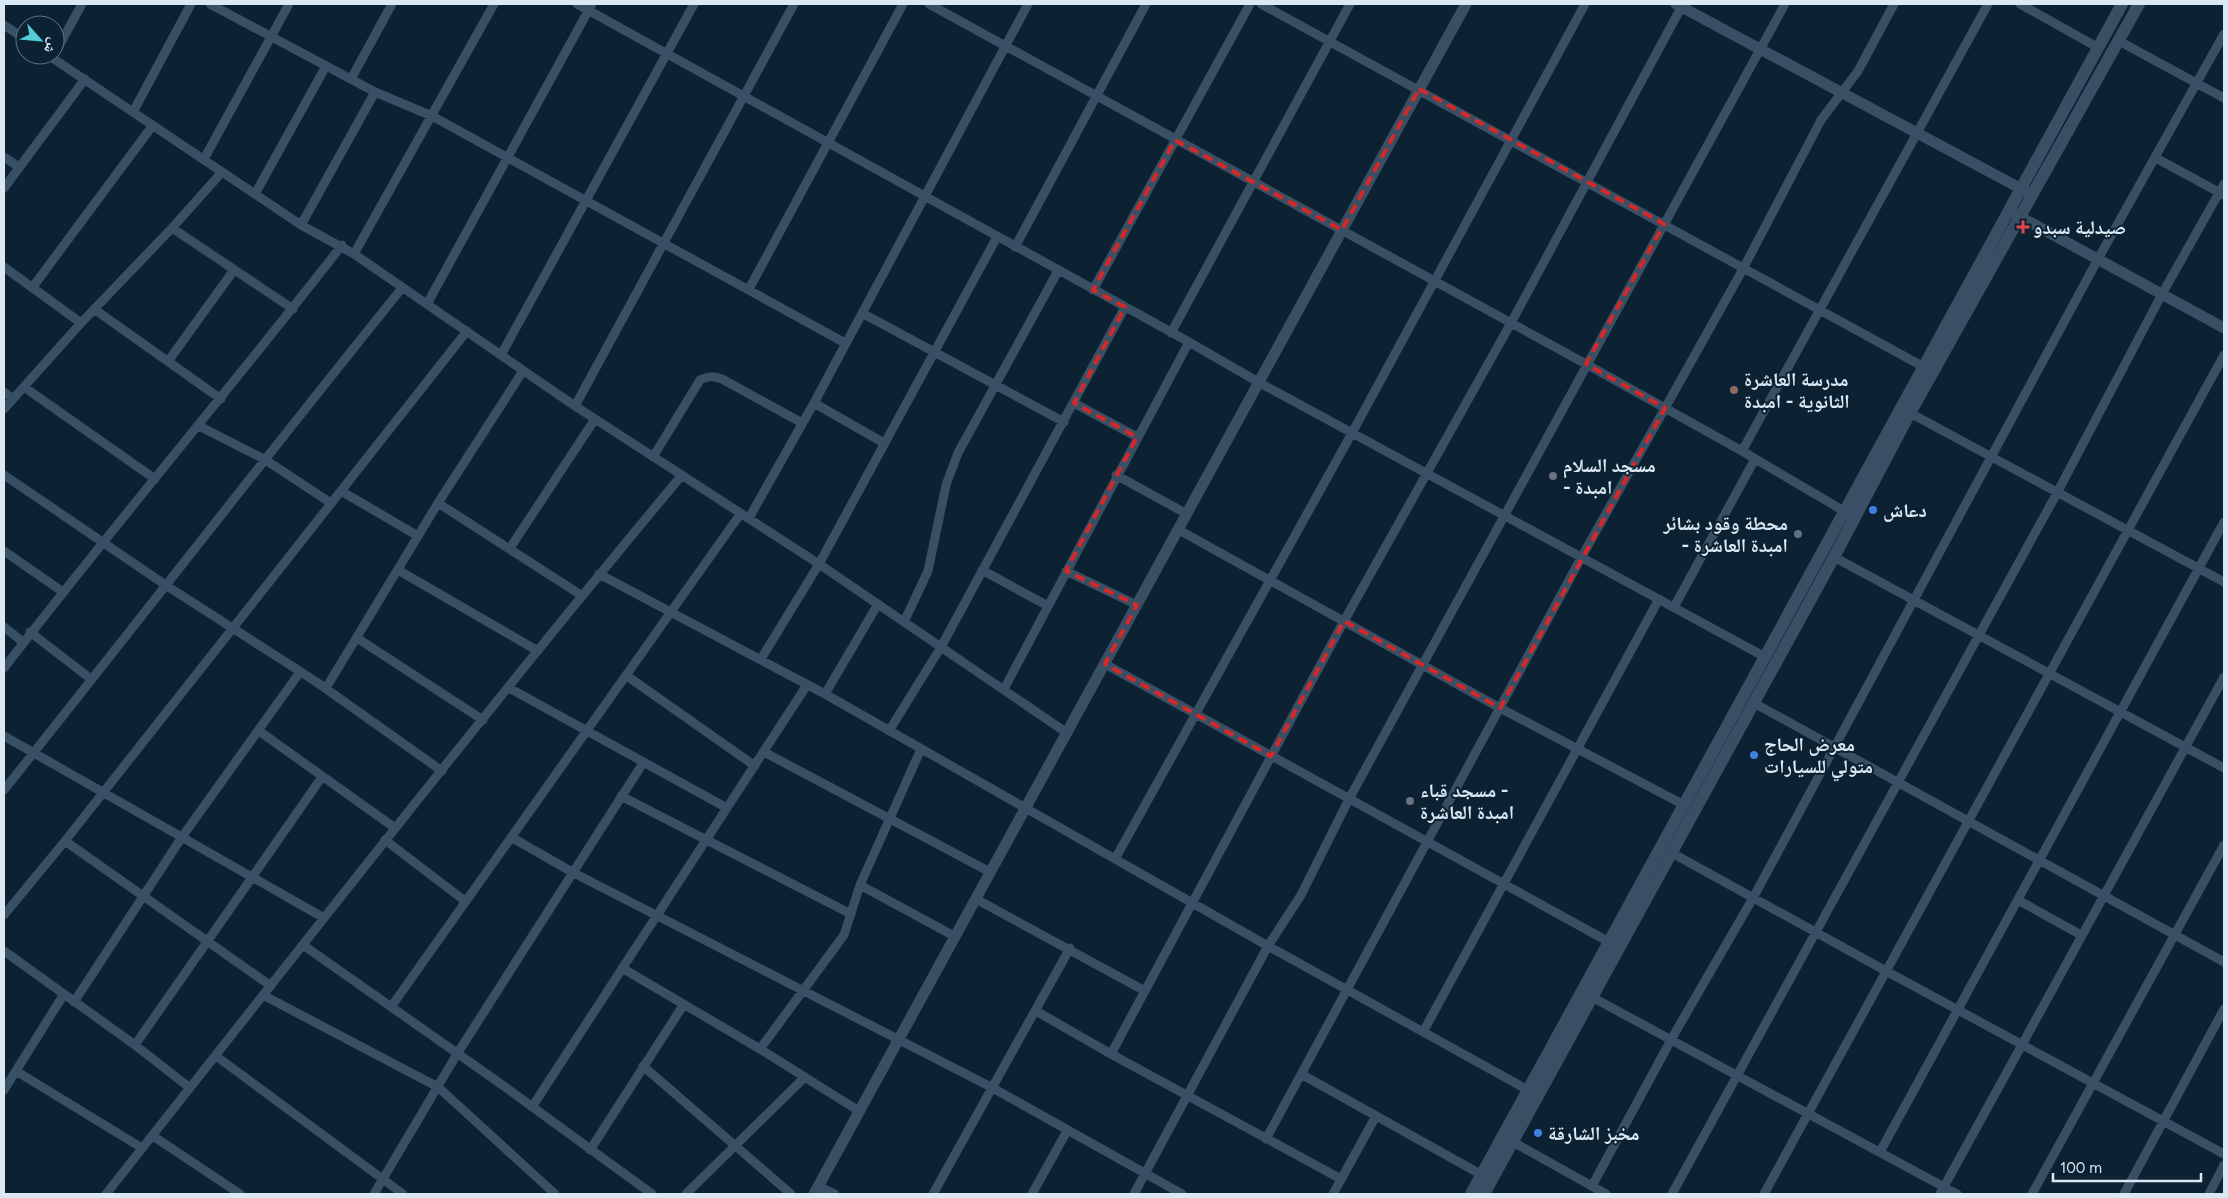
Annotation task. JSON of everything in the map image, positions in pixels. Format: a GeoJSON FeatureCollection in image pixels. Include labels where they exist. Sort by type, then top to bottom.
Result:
{"type":"FeatureCollection","features":[{"type":"Feature","properties":{"kind":"main road"},"geometry":{"type":"LineString","coordinates":[[1471,1194],[1528,1090],[1672,853],[1754,703],[1803,600],[1910,413],[2026,191],[2097,47],[2122,4]]}},
{"type":"Feature","properties":{"kind":"main road"},"geometry":{"type":"LineString","coordinates":[[2026,191],[2119,41],[2139,4]]}},
{"type":"Feature","properties":{"kind":"main road"},"geometry":{"type":"LineString","coordinates":[[1484,1194],[1513,1142],[1588,994],[1609,942],[1765,657],[1834,557],[1850,515],[1922,366],[2014,213]]}},
{"type":"Feature","properties":{"kind":"street"},"geometry":{"type":"LineString","coordinates":[[65,33],[82,4]]}},
{"type":"Feature","properties":{"kind":"street"},"geometry":{"type":"LineString","coordinates":[[132,112],[191,4]]}},
{"type":"Feature","properties":{"kind":"street"},"geometry":{"type":"LineString","coordinates":[[210,4],[375,92],[432,116],[584,202],[749,289],[845,343]]}},
{"type":"Feature","properties":{"kind":"street"},"geometry":{"type":"LineString","coordinates":[[204,159],[289,4]]}},
{"type":"Feature","properties":{"kind":"street"},"geometry":{"type":"LineString","coordinates":[[351,79],[392,4]]}},
{"type":"Feature","properties":{"kind":"street"},"geometry":{"type":"LineString","coordinates":[[354,254],[494,4]]}},
{"type":"Feature","properties":{"kind":"street"},"geometry":{"type":"LineString","coordinates":[[577,4],[591,7],[743,97],[926,196],[996,237],[1426,474],[1765,657]]}},
{"type":"Feature","properties":{"kind":"street"},"geometry":{"type":"LineString","coordinates":[[501,355],[694,4]]}},
{"type":"Feature","properties":{"kind":"street"},"geometry":{"type":"LineString","coordinates":[[575,406],[794,4]]}},
{"type":"Feature","properties":{"kind":"street"},"geometry":{"type":"LineString","coordinates":[[749,289],[904,4]]}},
{"type":"Feature","properties":{"kind":"street"},"geometry":{"type":"LineString","coordinates":[[929,4],[1586,364],[1742,451],[1850,515]]}},
{"type":"Feature","properties":{"kind":"street"},"geometry":{"type":"LineString","coordinates":[[391,1006],[672,611],[745,515],[814,402],[1028,4]]}},
{"type":"Feature","properties":{"kind":"street"},"geometry":{"type":"LineString","coordinates":[[1015,247],[1146,4]]}},
{"type":"Feature","properties":{"kind":"street"},"geometry":{"type":"LineString","coordinates":[[1093,290],[1250,4]]}},
{"type":"Feature","properties":{"kind":"street"},"geometry":{"type":"LineString","coordinates":[[1261,4],[1419,89],[1820,312],[1922,366]]}},
{"type":"Feature","properties":{"kind":"street"},"geometry":{"type":"LineString","coordinates":[[1171,333],[1350,4]]}},
{"type":"Feature","properties":{"kind":"street"},"geometry":{"type":"LineString","coordinates":[[835,1194],[816,1190],[954,936],[1260,383],[1466,4]]}},
{"type":"Feature","properties":{"kind":"street"},"geometry":{"type":"LineString","coordinates":[[1115,859],[1352,433],[1585,4]]}},
{"type":"Feature","properties":{"kind":"street"},"geometry":{"type":"LineString","coordinates":[[1134,1194],[1268,946],[1301,895],[1349,799],[1424,666],[1586,364],[1785,4]]}},
{"type":"Feature","properties":{"kind":"street"},"geometry":{"type":"LineString","coordinates":[[1266,1138],[1581,558],[1742,269],[1821,120],[1868,54],[1894,4]]}},
{"type":"Feature","properties":{"kind":"street"},"geometry":{"type":"LineString","coordinates":[[1742,451],[1988,4]]}},
{"type":"Feature","properties":{"kind":"street"},"geometry":{"type":"LineString","coordinates":[[2020,4],[2097,47]]}},
{"type":"Feature","properties":{"kind":"street"},"geometry":{"type":"LineString","coordinates":[[1111,1054],[1344,622],[1587,184],[1680,5],[2026,191]]}},
{"type":"Feature","properties":{"kind":"street"},"geometry":{"type":"LineString","coordinates":[[427,304],[591,7]]}},
{"type":"Feature","properties":{"kind":"street"},"geometry":{"type":"LineString","coordinates":[[4,25],[15,32]]}},
{"type":"Feature","properties":{"kind":"street"},"geometry":{"type":"LineString","coordinates":[[1592,1186],[1672,1038],[1753,898],[1913,598],[2098,259],[2224,34]]}},
{"type":"Feature","properties":{"kind":"street"},"geometry":{"type":"LineString","coordinates":[[2119,41],[2224,98]]}},
{"type":"Feature","properties":{"kind":"street"},"geometry":{"type":"LineString","coordinates":[[65,64],[132,112],[301,225],[342,245],[575,406],[819,564],[1067,733]]}},
{"type":"Feature","properties":{"kind":"street"},"geometry":{"type":"LineString","coordinates":[[255,194],[326,66]]}},
{"type":"Feature","properties":{"kind":"street"},"geometry":{"type":"LineString","coordinates":[[4,188],[86,79]]}},
{"type":"Feature","properties":{"kind":"street"},"geometry":{"type":"LineString","coordinates":[[301,225],[375,92]]}},
{"type":"Feature","properties":{"kind":"street"},"geometry":{"type":"LineString","coordinates":[[32,288],[153,125]]}},
{"type":"Feature","properties":{"kind":"street"},"geometry":{"type":"LineString","coordinates":[[4,157],[19,167]]}},
{"type":"Feature","properties":{"kind":"street"},"geometry":{"type":"LineString","coordinates":[[1672,1194],[2057,493],[2162,294],[2223,191],[2156,158]]}},
{"type":"Feature","properties":{"kind":"street"},"geometry":{"type":"LineString","coordinates":[[4,409],[81,323],[172,228],[222,172]]}},
{"type":"Feature","properties":{"kind":"street"},"geometry":{"type":"LineString","coordinates":[[2014,213],[2224,328]]}},
{"type":"Feature","properties":{"kind":"street"},"geometry":{"type":"LineString","coordinates":[[172,228],[293,309]]}},
{"type":"Feature","properties":{"kind":"street"},"geometry":{"type":"LineString","coordinates":[[761,659],[819,564],[996,237]]}},
{"type":"Feature","properties":{"kind":"street"},"geometry":{"type":"LineString","coordinates":[[4,668],[30,632],[221,399],[342,245]]}},
{"type":"Feature","properties":{"kind":"street"},"geometry":{"type":"LineString","coordinates":[[4,267],[81,323]]}},
{"type":"Feature","properties":{"kind":"street"},"geometry":{"type":"LineString","coordinates":[[169,360],[234,270]]}},
{"type":"Feature","properties":{"kind":"street"},"geometry":{"type":"LineString","coordinates":[[904,622],[928,570],[946,485],[952,469],[964,442],[1058,271]]}},
{"type":"Feature","properties":{"kind":"street"},"geometry":{"type":"LineString","coordinates":[[4,790],[167,586],[264,459],[402,288]]}},
{"type":"Feature","properties":{"kind":"street"},"geometry":{"type":"LineString","coordinates":[[889,730],[941,647],[1125,308]]}},
{"type":"Feature","properties":{"kind":"street"},"geometry":{"type":"LineString","coordinates":[[94,309],[169,360],[221,399]]}},
{"type":"Feature","properties":{"kind":"street"},"geometry":{"type":"LineString","coordinates":[[862,313],[1064,422]]}},
{"type":"Feature","properties":{"kind":"street"},"geometry":{"type":"LineString","coordinates":[[4,915],[104,792],[232,627],[467,332]]}},
{"type":"Feature","properties":{"kind":"street"},"geometry":{"type":"LineString","coordinates":[[1004,689],[1116,475],[1189,342]]}},
{"type":"Feature","properties":{"kind":"street"},"geometry":{"type":"LineString","coordinates":[[1764,1194],[2224,355]]}},
{"type":"Feature","properties":{"kind":"street"},"geometry":{"type":"LineString","coordinates":[[326,688],[438,503],[523,370]]}},
{"type":"Feature","properties":{"kind":"street"},"geometry":{"type":"LineString","coordinates":[[653,457],[700,380],[713,376],[722,379],[802,423]]}},
{"type":"Feature","properties":{"kind":"street"},"geometry":{"type":"LineString","coordinates":[[24,387],[155,479]]}},
{"type":"Feature","properties":{"kind":"street"},"geometry":{"type":"LineString","coordinates":[[4,392],[13,399]]}},
{"type":"Feature","properties":{"kind":"street"},"geometry":{"type":"LineString","coordinates":[[814,402],[884,443]]}},
{"type":"Feature","properties":{"kind":"street"},"geometry":{"type":"LineString","coordinates":[[1074,403],[1137,437]]}},
{"type":"Feature","properties":{"kind":"street"},"geometry":{"type":"LineString","coordinates":[[1910,413],[2224,582]]}},
{"type":"Feature","properties":{"kind":"street"},"geometry":{"type":"LineString","coordinates":[[510,548],[595,418]]}},
{"type":"Feature","properties":{"kind":"street"},"geometry":{"type":"LineString","coordinates":[[199,426],[264,459],[331,503]]}},
{"type":"Feature","properties":{"kind":"street"},"geometry":{"type":"LineString","coordinates":[[1674,607],[1755,459]]}},
{"type":"Feature","properties":{"kind":"street"},"geometry":{"type":"LineString","coordinates":[[4,475],[167,586],[326,688],[442,771]]}},
{"type":"Feature","properties":{"kind":"street"},"geometry":{"type":"LineString","coordinates":[[106,1194],[581,595],[682,475]]}},
{"type":"Feature","properties":{"kind":"street"},"geometry":{"type":"LineString","coordinates":[[1116,475],[1187,514]]}},
{"type":"Feature","properties":{"kind":"street"},"geometry":{"type":"LineString","coordinates":[[341,491],[418,536]]}},
{"type":"Feature","properties":{"kind":"street"},"geometry":{"type":"LineString","coordinates":[[438,503],[581,595]]}},
{"type":"Feature","properties":{"kind":"street"},"geometry":{"type":"LineString","coordinates":[[1880,1152],[2224,522]]}},
{"type":"Feature","properties":{"kind":"street"},"geometry":{"type":"LineString","coordinates":[[1179,530],[1271,579],[1344,622],[1500,708],[1684,805]]}},
{"type":"Feature","properties":{"kind":"street"},"geometry":{"type":"LineString","coordinates":[[4,551],[63,592]]}},
{"type":"Feature","properties":{"kind":"street"},"geometry":{"type":"LineString","coordinates":[[1834,557],[1913,598],[2224,768]]}},
{"type":"Feature","properties":{"kind":"street"},"geometry":{"type":"LineString","coordinates":[[398,570],[538,651]]}},
{"type":"Feature","properties":{"kind":"street"},"geometry":{"type":"LineString","coordinates":[[982,570],[1048,606]]}},
{"type":"Feature","properties":{"kind":"street"},"geometry":{"type":"LineString","coordinates":[[1066,572],[1137,606]]}},
{"type":"Feature","properties":{"kind":"street"},"geometry":{"type":"LineString","coordinates":[[599,574],[807,684],[1268,946],[1528,1090]]}},
{"type":"Feature","properties":{"kind":"street"},"geometry":{"type":"LineString","coordinates":[[1423,1032],[1659,599]]}},
{"type":"Feature","properties":{"kind":"street"},"geometry":{"type":"LineString","coordinates":[[825,694],[878,604]]}},
{"type":"Feature","properties":{"kind":"street"},"geometry":{"type":"LineString","coordinates":[[4,627],[24,642]]}},
{"type":"Feature","properties":{"kind":"street"},"geometry":{"type":"LineString","coordinates":[[30,632],[91,679]]}},
{"type":"Feature","properties":{"kind":"street"},"geometry":{"type":"LineString","coordinates":[[357,638],[483,720]]}},
{"type":"Feature","properties":{"kind":"street"},"geometry":{"type":"LineString","coordinates":[[1105,664],[1609,942]]}},
{"type":"Feature","properties":{"kind":"street"},"geometry":{"type":"LineString","coordinates":[[74,1002],[182,837],[300,672]]}},
{"type":"Feature","properties":{"kind":"street"},"geometry":{"type":"LineString","coordinates":[[627,676],[755,766]]}},
{"type":"Feature","properties":{"kind":"street"},"geometry":{"type":"LineString","coordinates":[[1942,1191],[2224,677]]}},
{"type":"Feature","properties":{"kind":"street"},"geometry":{"type":"LineString","coordinates":[[532,1107],[807,684]]}},
{"type":"Feature","properties":{"kind":"street"},"geometry":{"type":"LineString","coordinates":[[509,688],[727,808]]}},
{"type":"Feature","properties":{"kind":"street"},"geometry":{"type":"LineString","coordinates":[[1754,703],[2224,962]]}},
{"type":"Feature","properties":{"kind":"street"},"geometry":{"type":"LineString","coordinates":[[258,730],[395,828]]}},
{"type":"Feature","properties":{"kind":"street"},"geometry":{"type":"LineString","coordinates":[[4,736],[324,918]]}},
{"type":"Feature","properties":{"kind":"street"},"geometry":{"type":"LineString","coordinates":[[760,1049],[836,948],[888,819],[921,749]]}},
{"type":"Feature","properties":{"kind":"street"},"geometry":{"type":"LineString","coordinates":[[764,752],[990,872]]}},
{"type":"Feature","properties":{"kind":"street"},"geometry":{"type":"LineString","coordinates":[[374,1194],[458,1054],[643,763]]}},
{"type":"Feature","properties":{"kind":"street"},"geometry":{"type":"LineString","coordinates":[[135,1045],[322,777]]}},
{"type":"Feature","properties":{"kind":"street"},"geometry":{"type":"LineString","coordinates":[[621,796],[851,914]]}},
{"type":"Feature","properties":{"kind":"street"},"geometry":{"type":"LineString","coordinates":[[511,837],[572,872],[656,916],[991,1087],[1066,1131],[1182,1194]]}},
{"type":"Feature","properties":{"kind":"street"},"geometry":{"type":"LineString","coordinates":[[385,840],[465,901]]}},
{"type":"Feature","properties":{"kind":"street"},"geometry":{"type":"LineString","coordinates":[[65,841],[270,986]]}},
{"type":"Feature","properties":{"kind":"street"},"geometry":{"type":"LineString","coordinates":[[2032,1194],[2224,845]]}},
{"type":"Feature","properties":{"kind":"street"},"geometry":{"type":"LineString","coordinates":[[1672,853],[2224,1154]]}},
{"type":"Feature","properties":{"kind":"street"},"geometry":{"type":"LineString","coordinates":[[860,885],[954,936]]}},
{"type":"Feature","properties":{"kind":"street"},"geometry":{"type":"LineString","coordinates":[[976,898],[1070,948],[1145,991]]}},
{"type":"Feature","properties":{"kind":"street"},"geometry":{"type":"LineString","coordinates":[[2018,900],[2081,935]]}},
{"type":"Feature","properties":{"kind":"street"},"geometry":{"type":"LineString","coordinates":[[303,945],[652,1194]]}},
{"type":"Feature","properties":{"kind":"street"},"geometry":{"type":"LineString","coordinates":[[933,1194],[1070,948]]}},
{"type":"Feature","properties":{"kind":"street"},"geometry":{"type":"LineString","coordinates":[[4,951],[135,1045],[190,1088]]}},
{"type":"Feature","properties":{"kind":"street"},"geometry":{"type":"LineString","coordinates":[[622,968],[760,1049],[860,1111]]}},
{"type":"Feature","properties":{"kind":"street"},"geometry":{"type":"LineString","coordinates":[[4,1090],[64,994]]}},
{"type":"Feature","properties":{"kind":"street"},"geometry":{"type":"LineString","coordinates":[[1588,994],[1672,1038],[1737,1076],[1809,1112],[1880,1152],[1942,1191],[1957,1194]]}},
{"type":"Feature","properties":{"kind":"street"},"geometry":{"type":"LineString","coordinates":[[263,995],[438,1087],[555,1194]]}},
{"type":"Feature","properties":{"kind":"street"},"geometry":{"type":"LineString","coordinates":[[590,1150],[684,1004]]}},
{"type":"Feature","properties":{"kind":"street"},"geometry":{"type":"LineString","coordinates":[[2124,1194],[2224,1009]]}},
{"type":"Feature","properties":{"kind":"street"},"geometry":{"type":"LineString","coordinates":[[1036,1011],[1341,1179]]}},
{"type":"Feature","properties":{"kind":"street"},"geometry":{"type":"LineString","coordinates":[[216,1056],[403,1194]]}},
{"type":"Feature","properties":{"kind":"street"},"geometry":{"type":"LineString","coordinates":[[643,1066],[791,1194]]}},
{"type":"Feature","properties":{"kind":"street"},"geometry":{"type":"LineString","coordinates":[[16,1071],[142,1148]]}},
{"type":"Feature","properties":{"kind":"street"},"geometry":{"type":"LineString","coordinates":[[1301,1074],[1482,1175]]}},
{"type":"Feature","properties":{"kind":"street"},"geometry":{"type":"LineString","coordinates":[[686,1194],[804,1077]]}},
{"type":"Feature","properties":{"kind":"street"},"geometry":{"type":"LineString","coordinates":[[1333,1194],[1376,1116]]}},
{"type":"Feature","properties":{"kind":"street"},"geometry":{"type":"LineString","coordinates":[[1032,1194],[1066,1131]]}},
{"type":"Feature","properties":{"kind":"street"},"geometry":{"type":"LineString","coordinates":[[152,1136],[240,1194]]}},
{"type":"Feature","properties":{"kind":"street"},"geometry":{"type":"LineString","coordinates":[[1513,1142],[1606,1194]]}},
{"type":"Feature","properties":{"kind":"street"},"geometry":{"type":"LineString","coordinates":[[2209,1194],[2224,1165]]}},
{"type":"Feature","properties":{"kind":"highlighted area"},"geometry":{"type":"Polygon","coordinates":[[[1419,89],[1664,224],[1586,364],[1665,408],[1500,708],[1344,621],[1271,756],[1105,664],[1137,605],[1066,571],[1137,437],[1074,403],[1125,307],[1093,290],[1175,140],[1342,230],[1419,89]]]}},
{"type":"Feature","properties":{"kind":"place","name":"صيدلية سبدو"},"geometry":{"type":"Point","coordinates":[2023,227]}},
{"type":"Feature","properties":{"kind":"place","name":"مدرسة العاشرة الثانوية - امبدة"},"geometry":{"type":"Point","coordinates":[1734,390]}},
{"type":"Feature","properties":{"kind":"place","name":"مسجد السلام - امبدة"},"geometry":{"type":"Point","coordinates":[1553,476]}},
{"type":"Feature","properties":{"kind":"place","name":"دعاش"},"geometry":{"type":"Point","coordinates":[1873,510]}},
{"type":"Feature","properties":{"kind":"place","name":"محطة وقود بشائر - امبدة العاشرة"},"geometry":{"type":"Point","coordinates":[1798,534]}},
{"type":"Feature","properties":{"kind":"place","name":"معرض الحاج متولي للسيارات"},"geometry":{"type":"Point","coordinates":[1754,755]}},
{"type":"Feature","properties":{"kind":"place","name":"مسجد قباء - امبدة العاشرة"},"geometry":{"type":"Point","coordinates":[1410,801]}},
{"type":"Feature","properties":{"kind":"place","name":"مخبز الشارقة"},"geometry":{"type":"Point","coordinates":[1538,1133]}}]}
